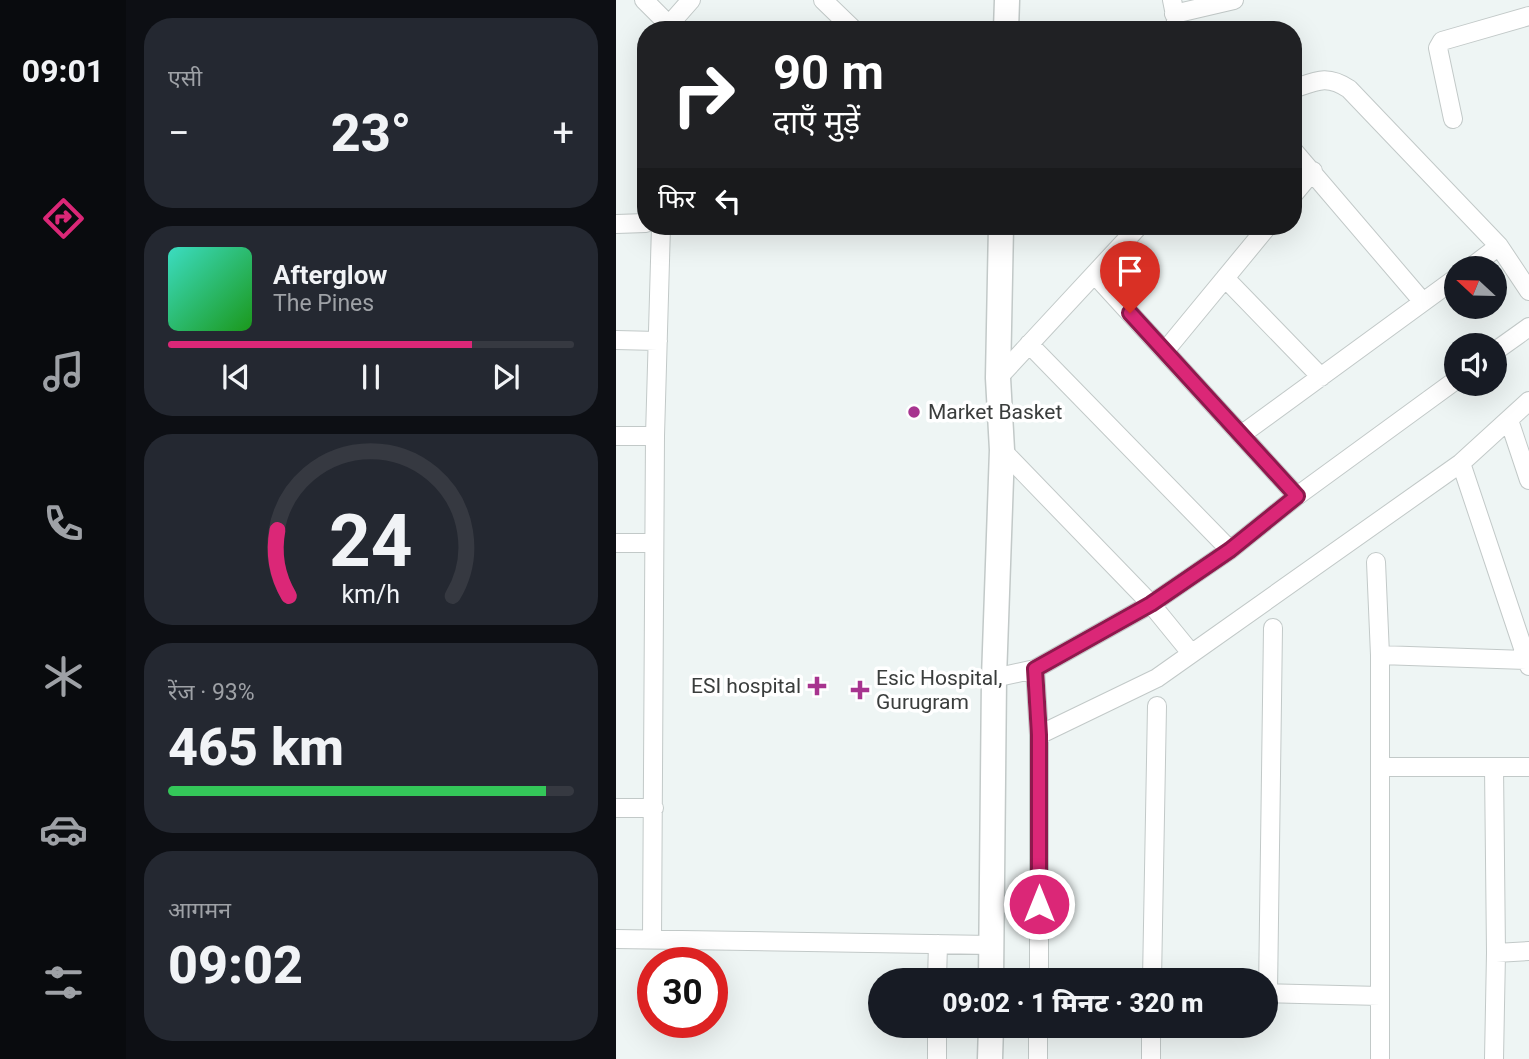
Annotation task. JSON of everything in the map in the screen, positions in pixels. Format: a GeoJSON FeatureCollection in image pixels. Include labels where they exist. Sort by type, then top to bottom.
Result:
{"type":"FeatureCollection","features":[{"type":"Feature","properties":{"kind":"street"},"geometry":{"type":"LineString","coordinates":[[644,0],[665,21]]}},
{"type":"Feature","properties":{"kind":"street"},"geometry":{"type":"LineString","coordinates":[[675,21],[691,0]]}},
{"type":"Feature","properties":{"kind":"street"},"geometry":{"type":"LineString","coordinates":[[823,0],[845,21]]}},
{"type":"Feature","properties":{"kind":"street"},"geometry":{"type":"LineString","coordinates":[[1006,21],[1007,0]]}},
{"type":"Feature","properties":{"kind":"street"},"geometry":{"type":"LineString","coordinates":[[1175,20],[1234,0]]}},
{"type":"Feature","properties":{"kind":"street"},"geometry":{"type":"LineString","coordinates":[[1453,119],[1437,48],[1439,44],[1529,16]]}},
{"type":"Feature","properties":{"kind":"street"},"geometry":{"type":"LineString","coordinates":[[1302,86],[1326,79],[1337,81],[1349,89],[1499,246],[1529,291]]}},
{"type":"Feature","properties":{"kind":"street"},"geometry":{"type":"LineString","coordinates":[[1302,159],[1423,302]]}},
{"type":"Feature","properties":{"kind":"street"},"geometry":{"type":"LineString","coordinates":[[1302,184],[1313,171]]}},
{"type":"Feature","properties":{"kind":"street"},"geometry":{"type":"LineString","coordinates":[[616,224],[637,223]]}},
{"type":"Feature","properties":{"kind":"street"},"geometry":{"type":"LineString","coordinates":[[652,939],[655,436],[661,235]]}},
{"type":"Feature","properties":{"kind":"street"},"geometry":{"type":"LineString","coordinates":[[991,968],[994,678],[1002,450],[998,378],[1001,235]]}},
{"type":"Feature","properties":{"kind":"street"},"geometry":{"type":"LineString","coordinates":[[998,378],[1131,235]]}},
{"type":"Feature","properties":{"kind":"street"},"geometry":{"type":"LineString","coordinates":[[1165,351],[1261,235]]}},
{"type":"Feature","properties":{"kind":"street"},"geometry":{"type":"LineString","coordinates":[[1486,256],[1499,246]]}},
{"type":"Feature","properties":{"kind":"street"},"geometry":{"type":"LineString","coordinates":[[1095,275],[1297,496]]}},
{"type":"Feature","properties":{"kind":"street"},"geometry":{"type":"LineString","coordinates":[[1225,278],[1321,377]]}},
{"type":"Feature","properties":{"kind":"street"},"geometry":{"type":"LineString","coordinates":[[1241,435],[1444,287]]}},
{"type":"Feature","properties":{"kind":"street"},"geometry":{"type":"LineString","coordinates":[[1507,343],[1529,327]]}},
{"type":"Feature","properties":{"kind":"street"},"geometry":{"type":"LineString","coordinates":[[616,340],[658,341]]}},
{"type":"Feature","properties":{"kind":"street"},"geometry":{"type":"LineString","coordinates":[[1029,344],[1230,550]]}},
{"type":"Feature","properties":{"kind":"street"},"geometry":{"type":"LineString","coordinates":[[994,678],[1035,669],[1151,604],[1230,550],[1297,496],[1444,389]]}},
{"type":"Feature","properties":{"kind":"street"},"geometry":{"type":"LineString","coordinates":[[1039,735],[1157,678],[1461,463],[1529,401]]}},
{"type":"Feature","properties":{"kind":"street"},"geometry":{"type":"LineString","coordinates":[[1509,419],[1529,480]]}},
{"type":"Feature","properties":{"kind":"street"},"geometry":{"type":"LineString","coordinates":[[616,436],[655,436]]}},
{"type":"Feature","properties":{"kind":"street"},"geometry":{"type":"LineString","coordinates":[[1002,450],[1151,604],[1192,653]]}},
{"type":"Feature","properties":{"kind":"street"},"geometry":{"type":"LineString","coordinates":[[1380,655],[1528,663],[1461,463]]}},
{"type":"Feature","properties":{"kind":"street"},"geometry":{"type":"LineString","coordinates":[[616,543],[654,543]]}},
{"type":"Feature","properties":{"kind":"street"},"geometry":{"type":"LineString","coordinates":[[1376,562],[1380,655],[1380,1059]]}},
{"type":"Feature","properties":{"kind":"street"},"geometry":{"type":"LineString","coordinates":[[1267,968],[1273,628]]}},
{"type":"Feature","properties":{"kind":"street"},"geometry":{"type":"LineString","coordinates":[[1035,669],[1039,735],[1039,968]]}},
{"type":"Feature","properties":{"kind":"street"},"geometry":{"type":"LineString","coordinates":[[1152,968],[1157,706]]}},
{"type":"Feature","properties":{"kind":"street"},"geometry":{"type":"LineString","coordinates":[[1380,767],[1529,766]]}},
{"type":"Feature","properties":{"kind":"street"},"geometry":{"type":"LineString","coordinates":[[1494,767],[1494,1059]]}},
{"type":"Feature","properties":{"kind":"street"},"geometry":{"type":"LineString","coordinates":[[616,808],[654,808]]}},
{"type":"Feature","properties":{"kind":"street"},"geometry":{"type":"LineString","coordinates":[[616,939],[991,945]]}},
{"type":"Feature","properties":{"kind":"street"},"geometry":{"type":"LineString","coordinates":[[937,944],[937,968]]}},
{"type":"Feature","properties":{"kind":"street"},"geometry":{"type":"LineString","coordinates":[[1496,953],[1529,951]]}},
{"type":"Feature","properties":{"kind":"street"},"geometry":{"type":"LineString","coordinates":[[1278,993],[1380,996]]}},
{"type":"Feature","properties":{"kind":"street"},"geometry":{"type":"LineString","coordinates":[[937,1038],[937,1059]]}},
{"type":"Feature","properties":{"kind":"street"},"geometry":{"type":"LineString","coordinates":[[990,1059],[991,1038]]}},
{"type":"Feature","properties":{"kind":"street"},"geometry":{"type":"LineString","coordinates":[[1038,1038],[1038,1059]]}},
{"type":"Feature","properties":{"kind":"street"},"geometry":{"type":"LineString","coordinates":[[1151,1038],[1151,1059]]}},
{"type":"Feature","properties":{"kind":"place","name":"Market Basket"},"geometry":{"type":"Point","coordinates":[914,412]}},
{"type":"Feature","properties":{"kind":"place","name":"ESI hospital"},"geometry":{"type":"Point","coordinates":[817,686]}},
{"type":"Feature","properties":{"kind":"place","name":"Esic Hospital, Gurugram"},"geometry":{"type":"Point","coordinates":[860,690]}},
{"type":"Feature","properties":{"kind":"route"},"geometry":{"type":"LineString","coordinates":[[1039,904],[1039,735],[1035,669],[1151,604],[1230,550],[1297,496],[1130,313]]}}]}
